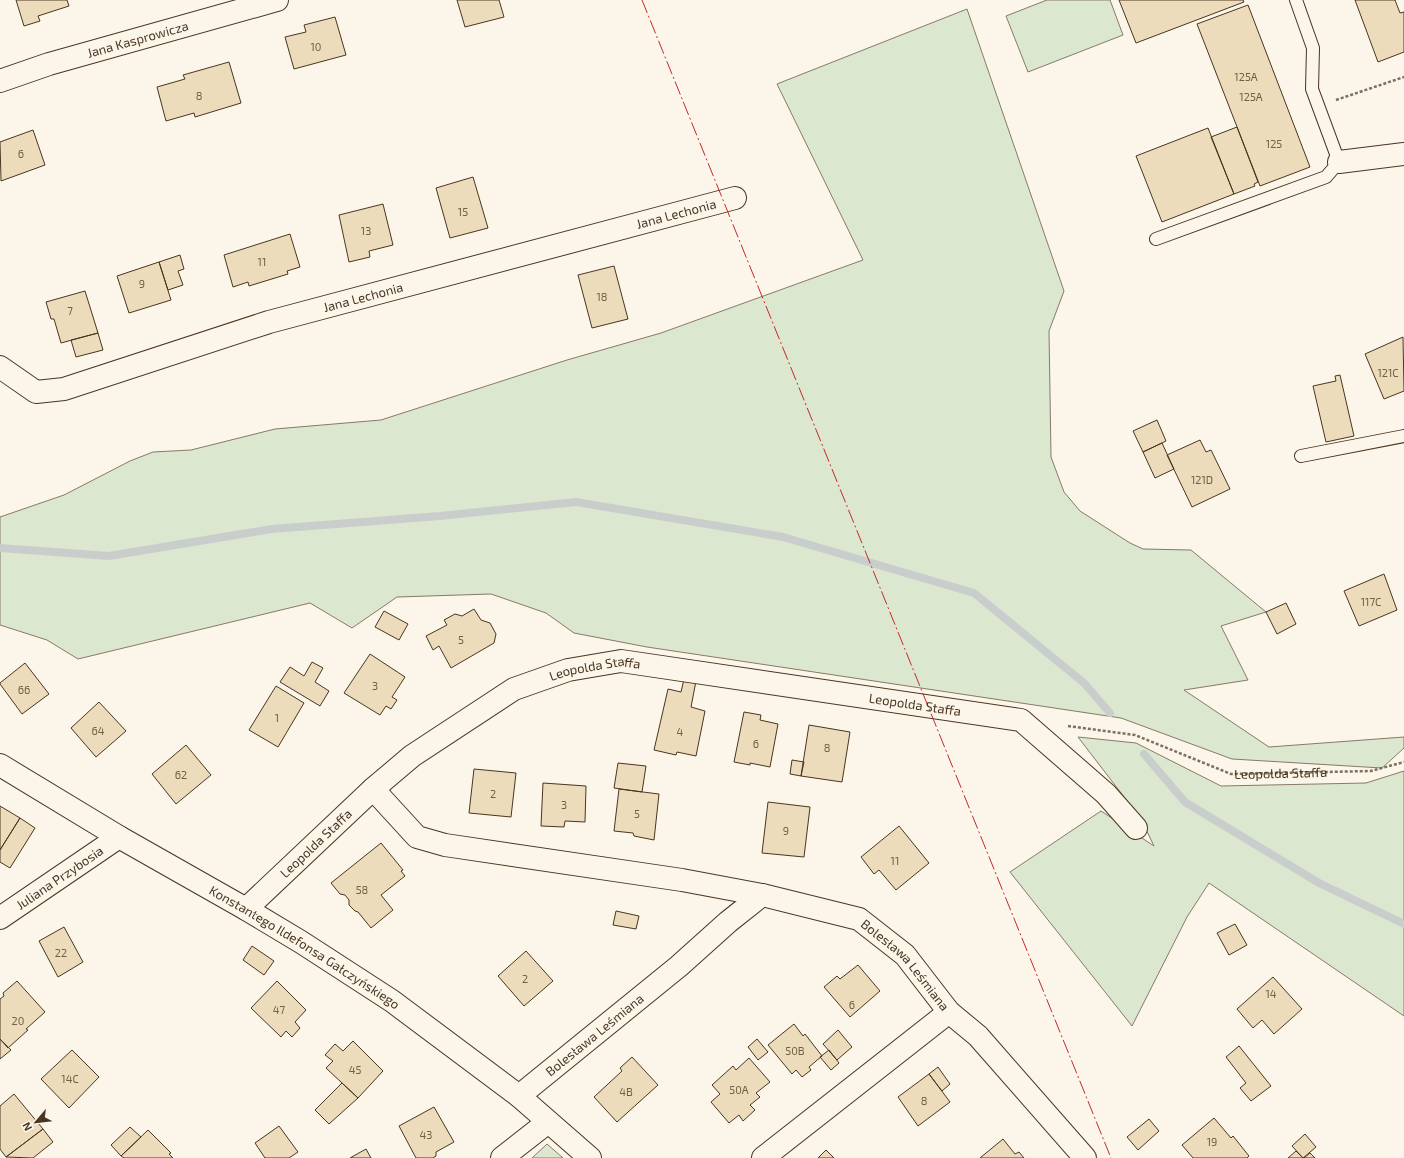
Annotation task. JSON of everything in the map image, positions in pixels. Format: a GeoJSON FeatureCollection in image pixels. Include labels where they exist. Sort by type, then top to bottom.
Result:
{"type":"FeatureCollection","features":[{"type":"Feature","properties":{"kind":"street","name":"Jana Kasprowicza"},"geometry":{"type":"LineString","coordinates":[[0,81],[49,64],[277,0]]}},
{"type":"Feature","properties":{"kind":"street"},"geometry":{"type":"LineString","coordinates":[[1339,162],[1404,154]]}},
{"type":"Feature","properties":{"kind":"street","name":"Jana Lechonia"},"geometry":{"type":"LineString","coordinates":[[0,367],[36,392],[64,389],[269,322],[735,198]]}},
{"type":"Feature","properties":{"kind":"street","name":"Leopolda Staffa"},"geometry":{"type":"LineString","coordinates":[[246,909],[373,789],[412,756],[514,689],[568,670],[621,662],[1021,720],[1106,794],[1136,828]]}},
{"type":"Feature","properties":{"kind":"street","name":"Konstantego Ildefonsa Gałczyńskiego"},"geometry":{"type":"LineString","coordinates":[[0,765],[119,837],[301,942],[392,1001],[519,1096],[590,1158]]}},
{"type":"Feature","properties":{"kind":"street"},"geometry":{"type":"LineString","coordinates":[[373,789],[417,837],[445,845],[682,880],[762,895]]}},
{"type":"Feature","properties":{"kind":"street","name":"Juliana Przybosia"},"geometry":{"type":"LineString","coordinates":[[0,918],[119,837]]}},
{"type":"Feature","properties":{"kind":"street","name":"Bolesława Leśmiana"},"geometry":{"type":"LineString","coordinates":[[519,1096],[679,966],[728,922],[762,895],[859,919],[906,955],[949,1012],[978,1036],[1085,1158]]}},
{"type":"Feature","properties":{"kind":"street"},"geometry":{"type":"LineString","coordinates":[[763,1158],[949,1012]]}},
{"type":"Feature","properties":{"kind":"street"},"geometry":{"type":"LineString","coordinates":[[502,1158],[548,1122]]}},
{"type":"Feature","properties":{"kind":"lane"},"geometry":{"type":"LineString","coordinates":[[1156,239],[1326,177],[1339,162],[1312,90],[1313,48],[1296,0]]}},
{"type":"Feature","properties":{"kind":"lane"},"geometry":{"type":"LineString","coordinates":[[1301,456],[1404,436]]}},
{"type":"Feature","properties":{"kind":"path"},"geometry":{"type":"LineString","coordinates":[[1332,101],[1404,77]]}},
{"type":"Feature","properties":{"kind":"path","name":"Leopolda Staffa"},"geometry":{"type":"LineString","coordinates":[[1067,726],[1135,735],[1231,774],[1371,771],[1404,762]]}},
{"type":"Feature","properties":{"kind":"green space"},"geometry":{"type":"Polygon","coordinates":[[[1047,0],[1110,0],[1123,35],[1028,72],[1006,16],[1047,0]]]}},
{"type":"Feature","properties":{"kind":"green space"},"geometry":{"type":"Polygon","coordinates":[[[967,9],[1064,291],[1049,331],[1051,457],[1064,492],[1080,511],[1130,543],[1143,549],[1191,550],[1266,612],[1221,626],[1248,680],[1184,690],[1269,747],[1404,737],[1404,748],[1382,768],[1232,759],[1121,718],[647,647],[574,633],[546,613],[491,594],[397,597],[352,628],[310,603],[78,659],[47,640],[0,625],[0,517],[64,495],[130,461],[153,452],[191,450],[275,429],[381,420],[567,360],[661,333],[863,260],[777,84],[967,9]]]}},
{"type":"Feature","properties":{"kind":"green space"},"geometry":{"type":"Polygon","coordinates":[[[1078,737],[1136,743],[1221,786],[1366,783],[1404,771],[1404,1016],[1209,883],[1187,917],[1132,1026],[1010,872],[1101,811],[1154,846],[1141,819],[1078,737]]]}},
{"type":"Feature","properties":{"kind":"green space"},"geometry":{"type":"Polygon","coordinates":[[[547,1144],[563,1158],[532,1158],[547,1144]]]}},
{"type":"Feature","properties":{"kind":"building"},"geometry":{"type":"Polygon","coordinates":[[[16,0],[67,0],[69,6],[38,16],[40,21],[24,26],[16,0]]]}},
{"type":"Feature","properties":{"kind":"building"},"geometry":{"type":"Polygon","coordinates":[[[457,0],[499,0],[504,17],[465,27],[457,0]]]}},
{"type":"Feature","properties":{"kind":"building"},"geometry":{"type":"Polygon","coordinates":[[[1119,0],[1243,0],[1244,2],[1136,43],[1119,0]]]}},
{"type":"Feature","properties":{"kind":"building"},"geometry":{"type":"Polygon","coordinates":[[[1355,0],[1395,0],[1400,13],[1404,12],[1404,52],[1378,62],[1355,0]]]}},
{"type":"Feature","properties":{"kind":"building"},"geometry":{"type":"Polygon","coordinates":[[[1248,5],[1310,167],[1260,186],[1197,24],[1248,5]]]}},
{"type":"Feature","properties":{"kind":"building"},"geometry":{"type":"Polygon","coordinates":[[[335,17],[346,55],[294,69],[285,37],[306,32],[304,25],[335,17]]]}},
{"type":"Feature","properties":{"kind":"building"},"geometry":{"type":"Polygon","coordinates":[[[229,62],[241,103],[195,117],[194,113],[166,121],[157,87],[185,79],[183,75],[229,62]]]}},
{"type":"Feature","properties":{"kind":"building"},"geometry":{"type":"Polygon","coordinates":[[[1237,127],[1258,182],[1254,184],[1255,186],[1234,194],[1211,137],[1237,127]]]}},
{"type":"Feature","properties":{"kind":"building"},"geometry":{"type":"Polygon","coordinates":[[[1208,128],[1234,194],[1162,222],[1136,156],[1208,128]]]}},
{"type":"Feature","properties":{"kind":"building"},"geometry":{"type":"Polygon","coordinates":[[[33,130],[45,165],[1,181],[0,142],[33,130]]]}},
{"type":"Feature","properties":{"kind":"building"},"geometry":{"type":"Polygon","coordinates":[[[473,177],[488,228],[450,238],[436,188],[473,177]]]}},
{"type":"Feature","properties":{"kind":"building"},"geometry":{"type":"Polygon","coordinates":[[[383,204],[393,245],[369,251],[370,257],[349,262],[339,215],[383,204]]]}},
{"type":"Feature","properties":{"kind":"building"},"geometry":{"type":"Polygon","coordinates":[[[290,234],[300,267],[287,271],[288,274],[249,286],[248,282],[233,287],[224,255],[290,234]]]}},
{"type":"Feature","properties":{"kind":"building"},"geometry":{"type":"Polygon","coordinates":[[[180,255],[184,269],[178,271],[183,285],[168,290],[159,262],[180,255]]]}},
{"type":"Feature","properties":{"kind":"building"},"geometry":{"type":"Polygon","coordinates":[[[159,262],[171,300],[129,313],[117,276],[159,262]]]}},
{"type":"Feature","properties":{"kind":"building"},"geometry":{"type":"Polygon","coordinates":[[[614,266],[628,319],[592,328],[578,275],[614,266]]]}},
{"type":"Feature","properties":{"kind":"building"},"geometry":{"type":"Polygon","coordinates":[[[85,291],[98,333],[61,343],[54,319],[51,319],[46,302],[85,291]]]}},
{"type":"Feature","properties":{"kind":"building"},"geometry":{"type":"Polygon","coordinates":[[[98,333],[103,350],[76,357],[71,340],[98,333]]]}},
{"type":"Feature","properties":{"kind":"building"},"geometry":{"type":"Polygon","coordinates":[[[1403,337],[1404,391],[1384,399],[1365,354],[1403,337]]]}},
{"type":"Feature","properties":{"kind":"building"},"geometry":{"type":"Polygon","coordinates":[[[1340,375],[1354,436],[1326,442],[1313,386],[1336,381],[1335,376],[1340,375]]]}},
{"type":"Feature","properties":{"kind":"building"},"geometry":{"type":"Polygon","coordinates":[[[1157,420],[1166,441],[1143,452],[1133,431],[1157,420]]]}},
{"type":"Feature","properties":{"kind":"building"},"geometry":{"type":"Polygon","coordinates":[[[1200,440],[1206,452],[1211,450],[1230,489],[1192,507],[1167,455],[1200,440]]]}},
{"type":"Feature","properties":{"kind":"building"},"geometry":{"type":"Polygon","coordinates":[[[1162,443],[1174,469],[1155,478],[1143,452],[1162,443]]]}},
{"type":"Feature","properties":{"kind":"building"},"geometry":{"type":"Polygon","coordinates":[[[1384,574],[1397,610],[1359,626],[1344,591],[1384,574]]]}},
{"type":"Feature","properties":{"kind":"building"},"geometry":{"type":"Polygon","coordinates":[[[1286,603],[1296,624],[1277,634],[1266,612],[1286,603]]]}},
{"type":"Feature","properties":{"kind":"building"},"geometry":{"type":"Polygon","coordinates":[[[474,609],[481,620],[490,623],[496,634],[494,643],[451,668],[439,646],[433,650],[426,636],[447,625],[444,620],[455,614],[462,616],[474,609]]]}},
{"type":"Feature","properties":{"kind":"building"},"geometry":{"type":"Polygon","coordinates":[[[384,611],[408,624],[399,640],[375,627],[384,611]]]}},
{"type":"Feature","properties":{"kind":"building"},"geometry":{"type":"Polygon","coordinates":[[[370,654],[405,677],[392,697],[397,700],[391,709],[386,706],[380,715],[344,693],[370,654]]]}},
{"type":"Feature","properties":{"kind":"building"},"geometry":{"type":"Polygon","coordinates":[[[312,662],[323,668],[315,682],[329,691],[320,706],[280,682],[290,667],[304,676],[312,662]]]}},
{"type":"Feature","properties":{"kind":"building"},"geometry":{"type":"Polygon","coordinates":[[[25,663],[49,694],[22,714],[0,683],[25,663]]]}},
{"type":"Feature","properties":{"kind":"building"},"geometry":{"type":"Polygon","coordinates":[[[684,679],[696,681],[691,707],[705,711],[696,756],[677,752],[676,755],[654,750],[668,689],[681,692],[684,679]]]}},
{"type":"Feature","properties":{"kind":"building"},"geometry":{"type":"Polygon","coordinates":[[[276,686],[304,703],[278,747],[249,730],[276,686]]]}},
{"type":"Feature","properties":{"kind":"building"},"geometry":{"type":"Polygon","coordinates":[[[99,702],[126,731],[96,757],[71,728],[99,702]]]}},
{"type":"Feature","properties":{"kind":"building"},"geometry":{"type":"Polygon","coordinates":[[[744,712],[761,715],[760,720],[778,724],[770,767],[750,763],[750,765],[734,762],[744,712]]]}},
{"type":"Feature","properties":{"kind":"building"},"geometry":{"type":"Polygon","coordinates":[[[809,725],[850,732],[842,782],[801,776],[809,725]]]}},
{"type":"Feature","properties":{"kind":"building"},"geometry":{"type":"Polygon","coordinates":[[[186,745],[211,775],[176,804],[152,774],[186,745]]]}},
{"type":"Feature","properties":{"kind":"building"},"geometry":{"type":"Polygon","coordinates":[[[792,760],[804,762],[801,776],[790,774],[792,760]]]}},
{"type":"Feature","properties":{"kind":"building"},"geometry":{"type":"Polygon","coordinates":[[[618,763],[646,766],[642,792],[614,788],[618,763]]]}},
{"type":"Feature","properties":{"kind":"building"},"geometry":{"type":"Polygon","coordinates":[[[474,769],[516,773],[511,817],[469,813],[474,769]]]}},
{"type":"Feature","properties":{"kind":"building"},"geometry":{"type":"Polygon","coordinates":[[[543,783],[586,786],[585,822],[565,821],[564,827],[541,826],[543,783]]]}},
{"type":"Feature","properties":{"kind":"building"},"geometry":{"type":"Polygon","coordinates":[[[619,789],[659,794],[654,840],[634,836],[633,833],[614,831],[619,789]]]}},
{"type":"Feature","properties":{"kind":"building"},"geometry":{"type":"Polygon","coordinates":[[[768,802],[810,807],[804,857],[762,853],[768,802]]]}},
{"type":"Feature","properties":{"kind":"building"},"geometry":{"type":"Polygon","coordinates":[[[0,806],[20,818],[0,850],[0,806]]]}},
{"type":"Feature","properties":{"kind":"building"},"geometry":{"type":"Polygon","coordinates":[[[20,818],[35,828],[10,868],[0,862],[0,850],[20,818]]]}},
{"type":"Feature","properties":{"kind":"building"},"geometry":{"type":"Polygon","coordinates":[[[899,826],[929,863],[896,890],[879,870],[874,874],[861,857],[899,826]]]}},
{"type":"Feature","properties":{"kind":"building"},"geometry":{"type":"Polygon","coordinates":[[[381,843],[403,870],[401,871],[405,876],[381,895],[393,910],[371,928],[358,912],[349,905],[349,900],[345,895],[340,894],[331,883],[381,843]]]}},
{"type":"Feature","properties":{"kind":"building"},"geometry":{"type":"Polygon","coordinates":[[[616,911],[639,916],[636,929],[613,925],[616,911]]]}},
{"type":"Feature","properties":{"kind":"building"},"geometry":{"type":"Polygon","coordinates":[[[1235,924],[1247,945],[1229,955],[1217,933],[1235,924]]]}},
{"type":"Feature","properties":{"kind":"building"},"geometry":{"type":"Polygon","coordinates":[[[64,927],[83,962],[58,977],[39,941],[64,927]]]}},
{"type":"Feature","properties":{"kind":"building"},"geometry":{"type":"Polygon","coordinates":[[[252,946],[274,961],[264,975],[243,960],[252,946]]]}},
{"type":"Feature","properties":{"kind":"building"},"geometry":{"type":"Polygon","coordinates":[[[526,951],[553,981],[524,1006],[498,976],[526,951]]]}},
{"type":"Feature","properties":{"kind":"building"},"geometry":{"type":"Polygon","coordinates":[[[858,965],[880,991],[850,1017],[824,987],[837,976],[840,979],[858,965]]]}},
{"type":"Feature","properties":{"kind":"building"},"geometry":{"type":"Polygon","coordinates":[[[1273,977],[1302,1009],[1274,1034],[1262,1020],[1253,1028],[1237,1009],[1273,977]]]}},
{"type":"Feature","properties":{"kind":"building"},"geometry":{"type":"Polygon","coordinates":[[[17,981],[45,1012],[8,1048],[0,1039],[0,999],[4,996],[3,993],[17,981]]]}},
{"type":"Feature","properties":{"kind":"building"},"geometry":{"type":"Polygon","coordinates":[[[277,981],[306,1010],[295,1022],[300,1028],[292,1037],[286,1031],[281,1037],[251,1008],[277,981]]]}},
{"type":"Feature","properties":{"kind":"building"},"geometry":{"type":"Polygon","coordinates":[[[794,1024],[803,1036],[805,1034],[822,1056],[809,1067],[811,1070],[802,1077],[796,1070],[792,1074],[768,1045],[794,1024]]]}},
{"type":"Feature","properties":{"kind":"building"},"geometry":{"type":"Polygon","coordinates":[[[838,1030],[852,1047],[837,1060],[823,1044],[838,1030]]]}},
{"type":"Feature","properties":{"kind":"building"},"geometry":{"type":"Polygon","coordinates":[[[0,1039],[11,1050],[0,1059],[0,1039]]]}},
{"type":"Feature","properties":{"kind":"building"},"geometry":{"type":"Polygon","coordinates":[[[757,1039],[768,1052],[758,1060],[748,1047],[757,1039]]]}},
{"type":"Feature","properties":{"kind":"building"},"geometry":{"type":"Polygon","coordinates":[[[353,1041],[383,1071],[358,1098],[326,1068],[333,1061],[325,1055],[335,1044],[343,1051],[353,1041]]]}},
{"type":"Feature","properties":{"kind":"building"},"geometry":{"type":"Polygon","coordinates":[[[1239,1046],[1271,1086],[1251,1101],[1240,1088],[1246,1083],[1226,1057],[1239,1046]]]}},
{"type":"Feature","properties":{"kind":"building"},"geometry":{"type":"Polygon","coordinates":[[[72,1050],[99,1077],[69,1108],[41,1079],[72,1050]]]}},
{"type":"Feature","properties":{"kind":"building"},"geometry":{"type":"Polygon","coordinates":[[[829,1050],[839,1063],[831,1070],[820,1057],[829,1050]]]}},
{"type":"Feature","properties":{"kind":"building"},"geometry":{"type":"Polygon","coordinates":[[[632,1057],[658,1085],[617,1122],[594,1097],[622,1071],[620,1068],[632,1057]]]}},
{"type":"Feature","properties":{"kind":"building"},"geometry":{"type":"Polygon","coordinates":[[[749,1058],[770,1082],[756,1093],[760,1097],[750,1105],[755,1110],[743,1121],[739,1115],[729,1123],[711,1102],[720,1094],[712,1085],[733,1066],[736,1070],[749,1058]]]}},
{"type":"Feature","properties":{"kind":"building"},"geometry":{"type":"Polygon","coordinates":[[[938,1067],[950,1084],[942,1091],[929,1074],[938,1067]]]}},
{"type":"Feature","properties":{"kind":"building"},"geometry":{"type":"Polygon","coordinates":[[[929,1074],[950,1102],[918,1126],[898,1097],[929,1074]]]}},
{"type":"Feature","properties":{"kind":"building"},"geometry":{"type":"Polygon","coordinates":[[[342,1083],[358,1098],[329,1124],[315,1110],[342,1083]]]}},
{"type":"Feature","properties":{"kind":"building"},"geometry":{"type":"Polygon","coordinates":[[[14,1094],[43,1129],[6,1157],[0,1149],[0,1106],[14,1094]]]}},
{"type":"Feature","properties":{"kind":"building"},"geometry":{"type":"Polygon","coordinates":[[[434,1107],[454,1142],[436,1152],[436,1156],[433,1158],[416,1158],[399,1126],[434,1107]]]}},
{"type":"Feature","properties":{"kind":"building"},"geometry":{"type":"Polygon","coordinates":[[[1214,1118],[1231,1138],[1233,1136],[1249,1156],[1247,1158],[1193,1158],[1182,1145],[1214,1118]]]}},
{"type":"Feature","properties":{"kind":"building"},"geometry":{"type":"Polygon","coordinates":[[[1149,1119],[1159,1131],[1138,1150],[1127,1137],[1149,1119]]]}},
{"type":"Feature","properties":{"kind":"building"},"geometry":{"type":"Polygon","coordinates":[[[279,1126],[298,1152],[289,1158],[265,1158],[255,1143],[279,1126]]]}},
{"type":"Feature","properties":{"kind":"building"},"geometry":{"type":"Polygon","coordinates":[[[130,1127],[141,1137],[121,1156],[111,1145],[130,1127]]]}},
{"type":"Feature","properties":{"kind":"building"},"geometry":{"type":"Polygon","coordinates":[[[43,1129],[53,1142],[33,1158],[6,1157],[43,1129]]]}},
{"type":"Feature","properties":{"kind":"building"},"geometry":{"type":"Polygon","coordinates":[[[148,1130],[171,1153],[169,1154],[173,1158],[124,1158],[121,1156],[148,1130]]]}},
{"type":"Feature","properties":{"kind":"building"},"geometry":{"type":"Polygon","coordinates":[[[1305,1134],[1316,1147],[1303,1158],[1292,1146],[1305,1134]]]}},
{"type":"Feature","properties":{"kind":"building"},"geometry":{"type":"Polygon","coordinates":[[[1003,1139],[1015,1154],[1019,1152],[1024,1158],[980,1158],[1003,1139]]]}},
{"type":"Feature","properties":{"kind":"building"},"geometry":{"type":"Polygon","coordinates":[[[366,1149],[371,1158],[350,1158],[366,1149]]]}},
{"type":"Feature","properties":{"kind":"building"},"geometry":{"type":"Polygon","coordinates":[[[826,1150],[834,1158],[818,1158],[826,1150]]]}},
{"type":"Feature","properties":{"kind":"building"},"geometry":{"type":"Polygon","coordinates":[[[1296,1151],[1303,1158],[1288,1158],[1296,1151]]]}},
{"type":"Feature","properties":{"kind":"building"},"geometry":{"type":"Polygon","coordinates":[[[1310,1153],[1315,1158],[1304,1158],[1310,1153]]]}},
{"type":"Feature","properties":{"kind":"waterway"},"geometry":{"type":"LineString","coordinates":[[0,548],[109,556],[272,529],[440,516],[576,502],[783,537],[974,593],[1084,683],[1110,713]]}},
{"type":"Feature","properties":{"kind":"waterway"},"geometry":{"type":"LineString","coordinates":[[1144,754],[1185,802],[1319,883],[1404,924]]}},
{"type":"Feature","properties":{"kind":"power"},"geometry":{"type":"LineString","coordinates":[[642,0],[1111,1158]]}}]}
